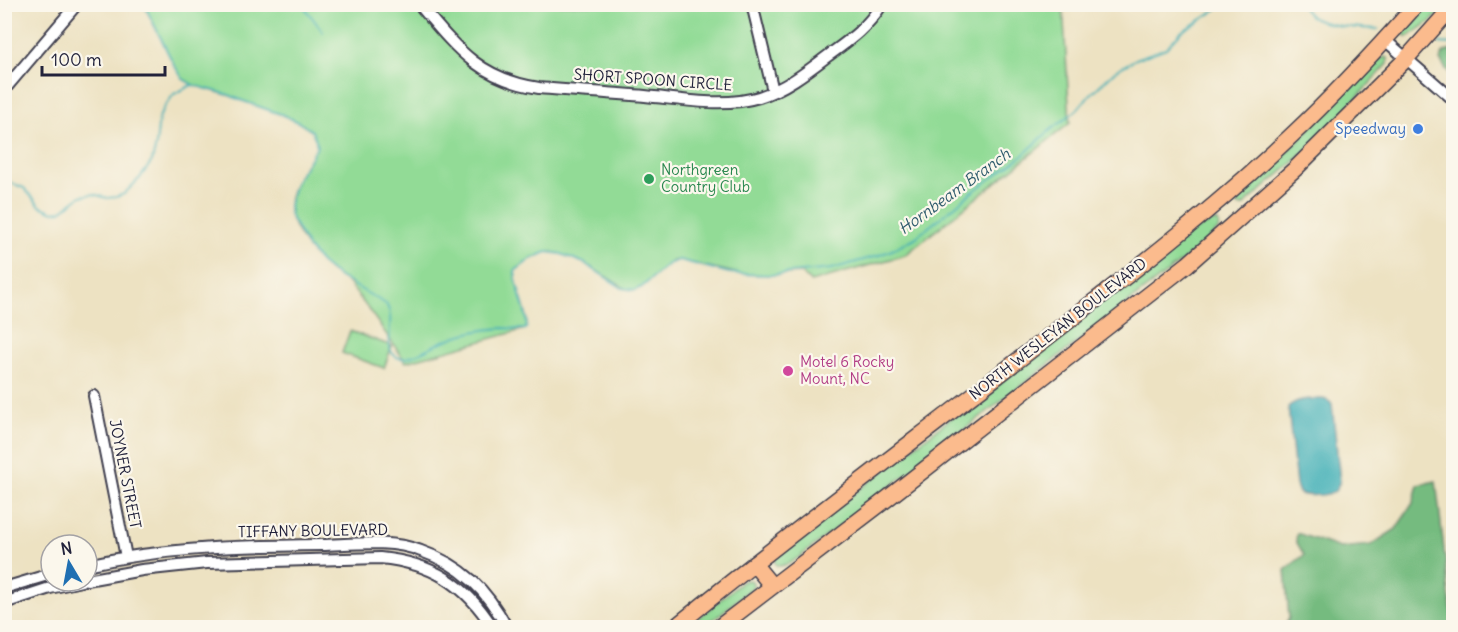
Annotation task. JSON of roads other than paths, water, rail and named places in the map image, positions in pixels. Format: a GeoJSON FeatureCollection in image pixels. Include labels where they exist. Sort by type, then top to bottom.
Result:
{"type":"FeatureCollection","features":[{"type":"Feature","properties":{"kind":"highway","name":"NORTH WESLEYAN BOULEVARD"},"geometry":{"type":"LineString","coordinates":[[674,627],[1122,280],[1219,201],[1292,136],[1417,4]]}},
{"type":"Feature","properties":{"kind":"highway","name":"NORTH WESLEYAN BOULEVARD"},"geometry":{"type":"LineString","coordinates":[[718,627],[1188,264],[1295,170],[1407,59],[1454,5]]}},
{"type":"Feature","properties":{"kind":"highway"},"geometry":{"type":"LineString","coordinates":[[1219,201],[1236,222]]}},
{"type":"Feature","properties":{"kind":"highway"},"geometry":{"type":"LineString","coordinates":[[754,564],[772,586]]}},
{"type":"Feature","properties":{"kind":"street"},"geometry":{"type":"LineString","coordinates":[[4,90],[76,4]]}},
{"type":"Feature","properties":{"kind":"street","name":"SHORT SPOON CIRCLE"},"geometry":{"type":"LineString","coordinates":[[419,4],[450,41],[474,63],[500,78],[525,86],[713,102],[758,97],[795,79],[864,28],[882,4]]}},
{"type":"Feature","properties":{"kind":"street"},"geometry":{"type":"LineString","coordinates":[[752,4],[773,91]]}},
{"type":"Feature","properties":{"kind":"street"},"geometry":{"type":"LineString","coordinates":[[1385,40],[1454,100]]}},
{"type":"Feature","properties":{"kind":"street","name":"JOYNER STREET"},"geometry":{"type":"LineString","coordinates":[[94,396],[126,557]]}},
{"type":"Feature","properties":{"kind":"street","name":"TIFFANY BOULEVARD"},"geometry":{"type":"LineString","coordinates":[[99,563],[182,550],[286,545],[409,546],[456,567],[477,584],[492,602],[507,627]]}},
{"type":"Feature","properties":{"kind":"street","name":"TIFFANY BOULEVARD"},"geometry":{"type":"LineString","coordinates":[[99,578],[134,571],[207,563],[389,559],[413,563],[446,578],[466,593],[493,627]]}},
{"type":"Feature","properties":{"kind":"street"},"geometry":{"type":"LineString","coordinates":[[4,588],[39,578]]}},
{"type":"Feature","properties":{"kind":"street"},"geometry":{"type":"LineString","coordinates":[[4,603],[39,592]]}},
{"type":"Feature","properties":{"kind":"water"},"geometry":{"type":"Polygon","coordinates":[[[1308,399],[1322,399],[1332,404],[1340,481],[1332,493],[1307,495],[1299,493],[1296,485],[1288,407],[1308,399]]]}},
{"type":"Feature","properties":{"kind":"waterway","name":"Hornbeam Branch"},"geometry":{"type":"LineString","coordinates":[[144,4],[183,79],[193,85],[229,95],[283,115],[312,131],[317,147],[295,183],[289,205],[290,215],[307,246],[321,263],[336,275],[386,304],[390,317],[391,350],[400,358],[414,355],[451,338],[480,330],[526,329],[526,317],[515,271],[531,259],[547,252],[561,254],[584,263],[622,288],[635,290],[642,287],[668,264],[679,260],[729,273],[771,275],[832,269],[892,250],[915,238],[1022,156],[1077,110],[1115,71],[1136,59],[1166,48],[1181,32],[1216,9],[1217,4]]}},
{"type":"Feature","properties":{"kind":"waterway"},"geometry":{"type":"LineString","coordinates":[[302,4],[323,32]]}},
{"type":"Feature","properties":{"kind":"waterway","name":"Hornbeam Branch"},"geometry":{"type":"LineString","coordinates":[[1300,4],[1310,16],[1325,23],[1378,29]]}},
{"type":"Feature","properties":{"kind":"waterway","name":"Hornbeam Branch"},"geometry":{"type":"LineString","coordinates":[[1439,43],[1454,44]]}},
{"type":"Feature","properties":{"kind":"waterway"},"geometry":{"type":"LineString","coordinates":[[4,180],[24,188],[40,206],[53,212],[61,211],[81,196],[93,194],[107,198],[124,194],[140,178],[152,161],[159,118],[163,109],[174,94],[192,85]]}},
{"type":"Feature","properties":{"kind":"place","name":"Speedway"},"geometry":{"type":"Point","coordinates":[1418,129]}},
{"type":"Feature","properties":{"kind":"place","name":"Northgreen Country Club"},"geometry":{"type":"Point","coordinates":[649,179]}},
{"type":"Feature","properties":{"kind":"place","name":"Motel 6 Rocky Mount, NC"},"geometry":{"type":"Point","coordinates":[788,371]}}]}
